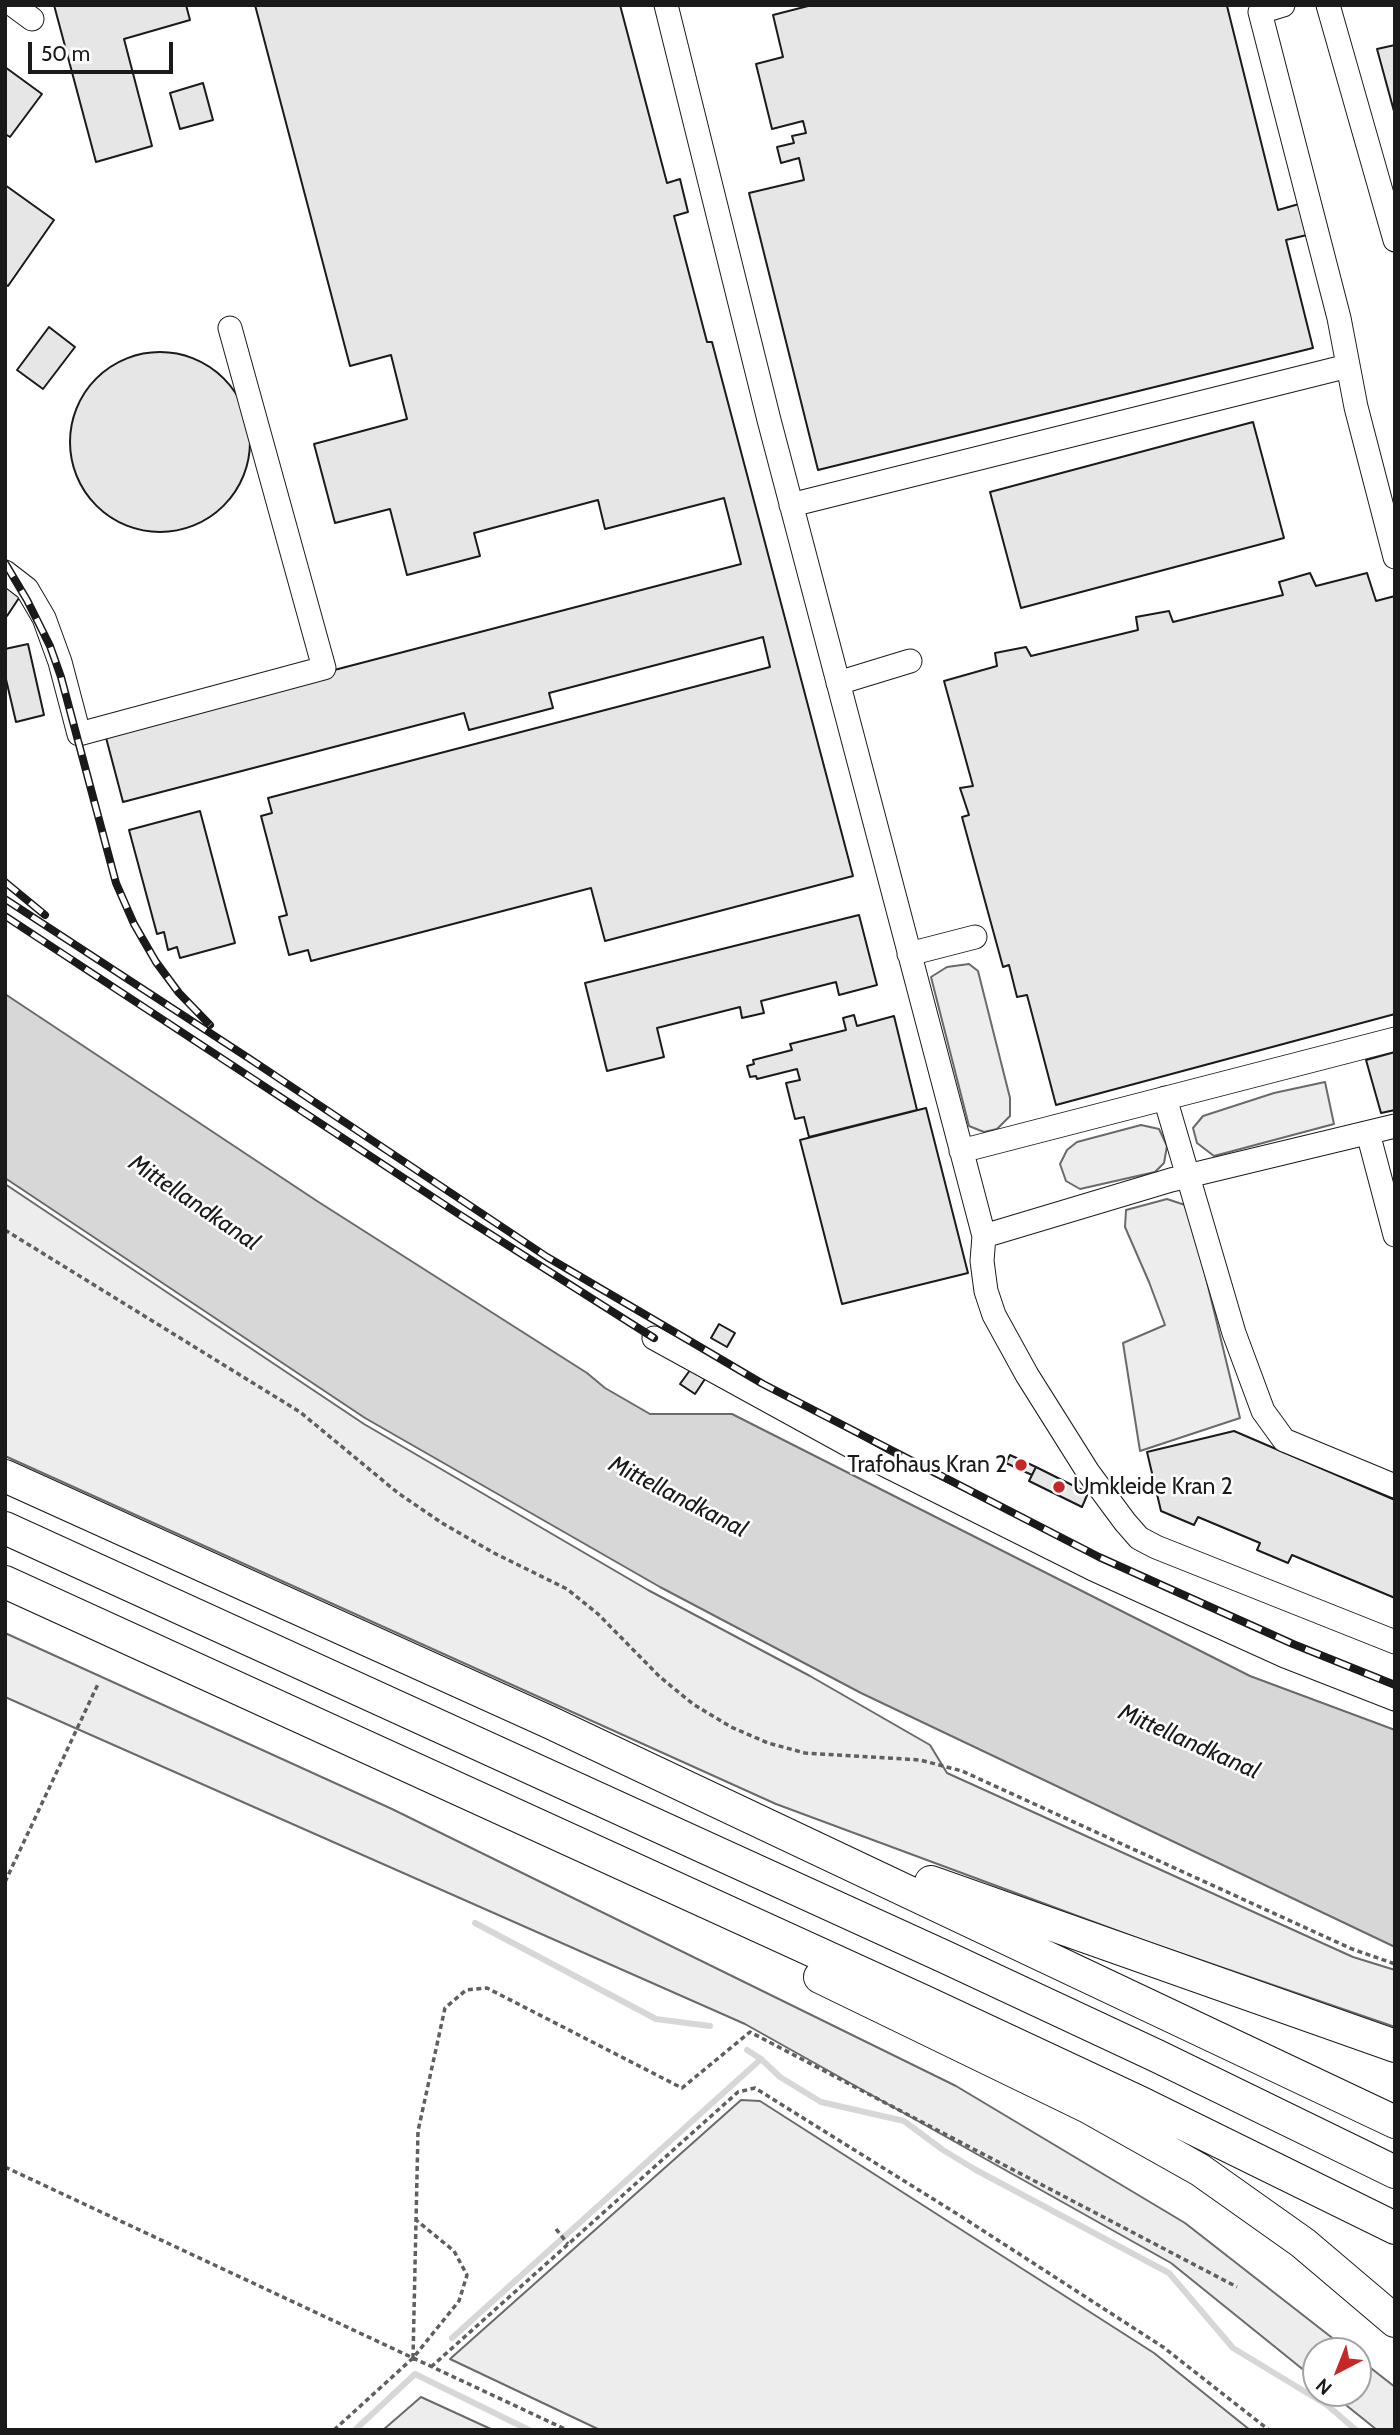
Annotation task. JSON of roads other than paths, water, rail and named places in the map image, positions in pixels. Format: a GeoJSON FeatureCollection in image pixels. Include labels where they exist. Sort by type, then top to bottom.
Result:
{"type":"FeatureCollection","features":[{"type":"Feature","properties":{"kind":"highway"},"geometry":{"type":"LineString","coordinates":[[5,1476],[549,1722],[1395,2122]]}},
{"type":"Feature","properties":{"kind":"highway"},"geometry":{"type":"LineString","coordinates":[[5,1528],[943,1956],[1395,2172]]}},
{"type":"Feature","properties":{"kind":"highway"},"geometry":{"type":"LineString","coordinates":[[5,1582],[1113,2090],[1395,2228]]}},
{"type":"Feature","properties":{"kind":"highway"},"geometry":{"type":"LineString","coordinates":[[549,1722],[925,1880],[1395,2046]]}},
{"type":"Feature","properties":{"kind":"highway"},"geometry":{"type":"LineString","coordinates":[[526,1819],[693,1916],[1088,2107],[1200,2170],[1303,2243],[1395,2321]]}},
{"type":"Feature","properties":{"kind":"lane"},"geometry":{"type":"LineString","coordinates":[[13,5],[32,19]]}},
{"type":"Feature","properties":{"kind":"lane"},"geometry":{"type":"LineString","coordinates":[[666,5],[792,505],[984,1236],[982,1261],[986,1291],[994,1315],[1027,1375],[1088,1472],[1139,1538],[1156,1548],[1395,1642]]}},
{"type":"Feature","properties":{"kind":"lane"},"geometry":{"type":"LineString","coordinates":[[1283,5],[1260,12],[1339,318],[1348,366],[1390,524],[1395,557]]}},
{"type":"Feature","properties":{"kind":"lane"},"geometry":{"type":"LineString","coordinates":[[1328,5],[1395,240]]}},
{"type":"Feature","properties":{"kind":"lane"},"geometry":{"type":"LineString","coordinates":[[5,572],[27,589],[44,618],[60,662],[79,734],[324,668],[230,328]]}},
{"type":"Feature","properties":{"kind":"lane"},"geometry":{"type":"LineString","coordinates":[[792,505],[1348,366]]}},
{"type":"Feature","properties":{"kind":"lane"},"geometry":{"type":"LineString","coordinates":[[838,682],[910,661]]}},
{"type":"Feature","properties":{"kind":"lane"},"geometry":{"type":"LineString","coordinates":[[909,954],[975,937]]}},
{"type":"Feature","properties":{"kind":"lane"},"geometry":{"type":"LineString","coordinates":[[961,1151],[1395,1039]]}},
{"type":"Feature","properties":{"kind":"lane"},"geometry":{"type":"LineString","coordinates":[[1165,1098],[1234,1333],[1263,1411],[1284,1440],[1395,1486]]}},
{"type":"Feature","properties":{"kind":"lane"},"geometry":{"type":"LineString","coordinates":[[984,1236],[1187,1177],[1395,1126]]}},
{"type":"Feature","properties":{"kind":"lane"},"geometry":{"type":"LineString","coordinates":[[1368,1133],[1395,1235]]}},
{"type":"Feature","properties":{"kind":"lane"},"geometry":{"type":"LineString","coordinates":[[654,1338],[885,1465],[1093,1569],[1285,1656],[1395,1699]]}},
{"type":"Feature","properties":{"kind":"water","name":"Mittellandkanal"},"geometry":{"type":"Polygon","coordinates":[[[5,994],[317,1201],[587,1373],[605,1388],[650,1414],[732,1414],[1250,1676],[1395,1730],[1395,1947],[861,1693],[660,1587],[365,1418],[5,1178],[5,994]]]}},
{"type":"Feature","properties":{"kind":"waterway"},"geometry":{"type":"LineString","coordinates":[[475,1923],[656,2019],[710,2026]]}},
{"type":"Feature","properties":{"kind":"waterway"},"geometry":{"type":"LineString","coordinates":[[747,2050],[761,2059]]}},
{"type":"Feature","properties":{"kind":"waterway"},"geometry":{"type":"LineString","coordinates":[[452,2338],[761,2059],[780,2077],[821,2102],[904,2121],[976,2170],[1169,2273],[1233,2348],[1327,2405],[1356,2430]]}},
{"type":"Feature","properties":{"kind":"waterway"},"geometry":{"type":"LineString","coordinates":[[355,2430],[415,2374],[529,2430]]}},
{"type":"Feature","properties":{"kind":"railway"},"geometry":{"type":"LineString","coordinates":[[5,563],[50,646],[61,677],[116,883],[134,924],[156,962],[179,993],[210,1025]]}},
{"type":"Feature","properties":{"kind":"railway"},"geometry":{"type":"LineString","coordinates":[[5,882],[45,915]]}},
{"type":"Feature","properties":{"kind":"railway"},"geometry":{"type":"LineString","coordinates":[[5,899],[547,1257],[763,1384],[1099,1557],[1293,1644],[1395,1685]]}},
{"type":"Feature","properties":{"kind":"railway"},"geometry":{"type":"LineString","coordinates":[[5,916],[457,1213],[654,1338]]}},
{"type":"Feature","properties":{"kind":"place","name":"Trafohaus Kran 2"},"geometry":{"type":"Point","coordinates":[1021,1465]}},
{"type":"Feature","properties":{"kind":"place","name":"Umkleide Kran 2"},"geometry":{"type":"Point","coordinates":[1059,1487]}}]}
